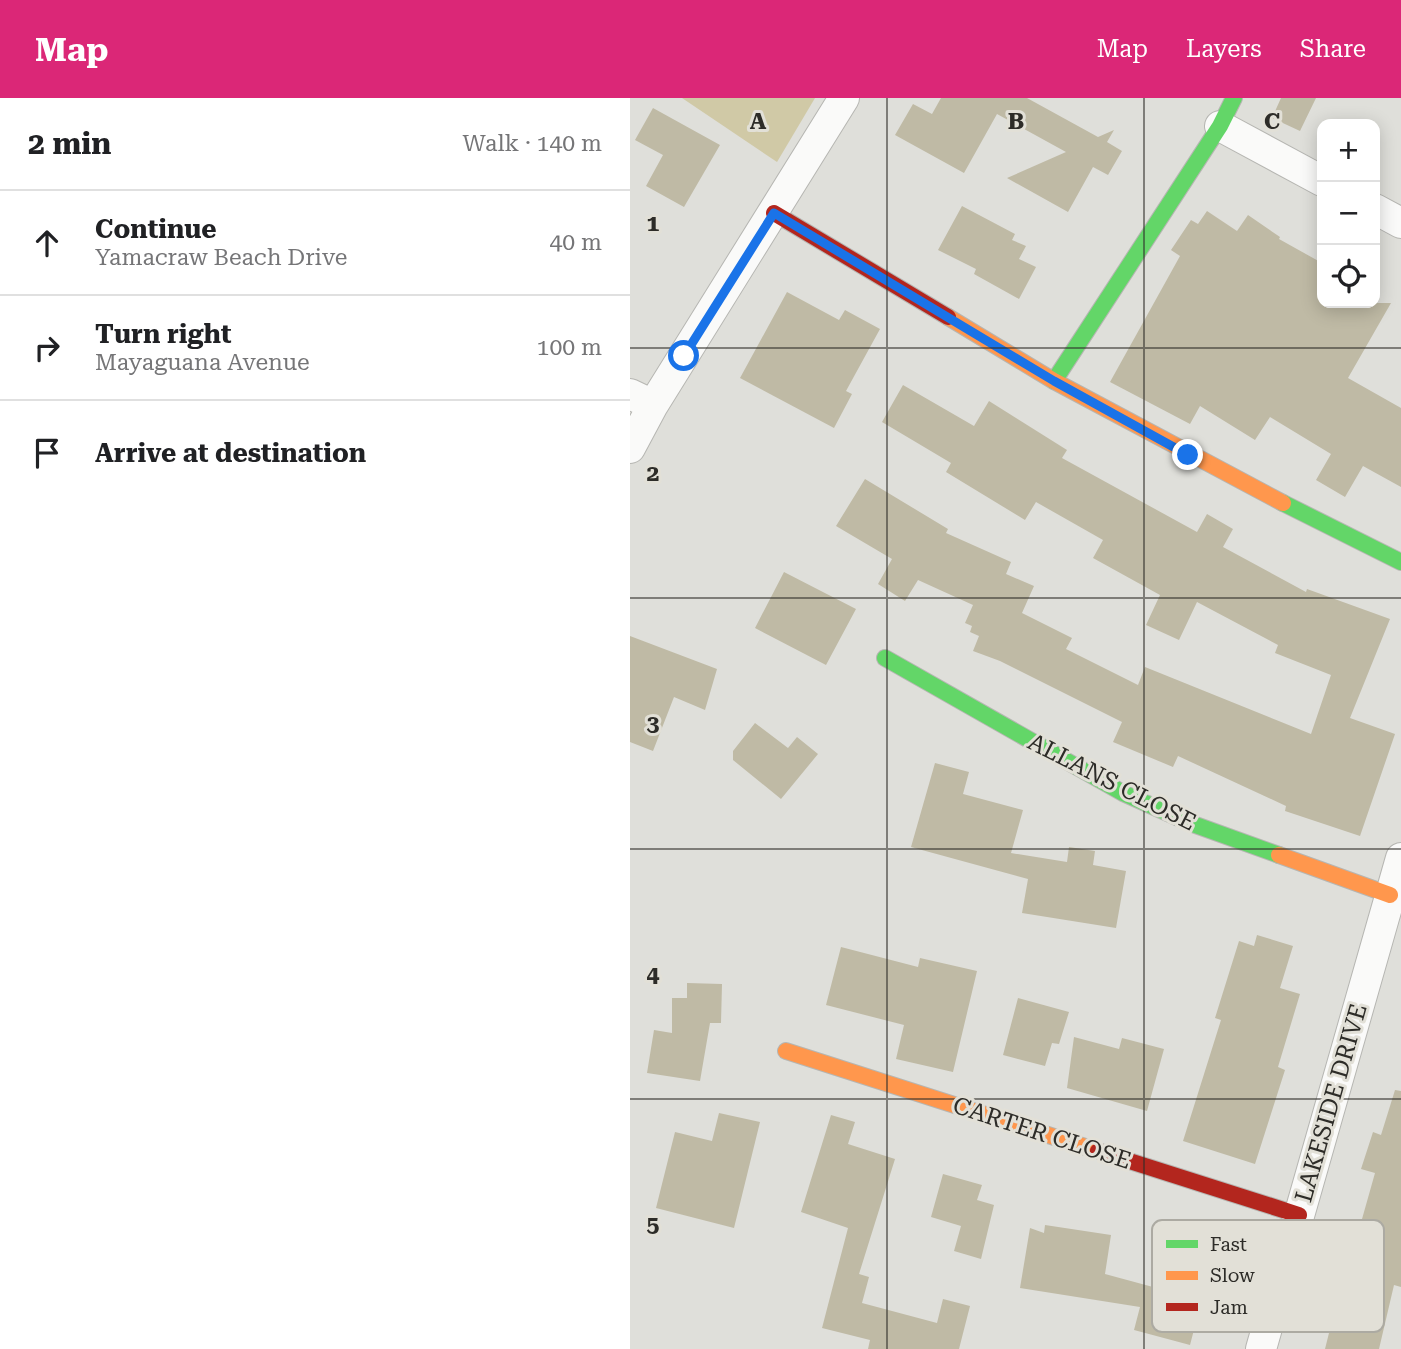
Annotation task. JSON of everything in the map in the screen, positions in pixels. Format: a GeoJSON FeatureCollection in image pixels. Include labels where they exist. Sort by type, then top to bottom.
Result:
{"type":"FeatureCollection","features":[{"type":"Feature","properties":{"kind":"street"},"geometry":{"type":"LineString","coordinates":[[630,448],[642,400],[774,213],[844,98]]}},
{"type":"Feature","properties":{"kind":"street"},"geometry":{"type":"LineString","coordinates":[[1054,381],[1220,126],[1234,98]]}},
{"type":"Feature","properties":{"kind":"street"},"geometry":{"type":"LineString","coordinates":[[1220,126],[1317,178]]}},
{"type":"Feature","properties":{"kind":"street"},"geometry":{"type":"LineString","coordinates":[[1380,212],[1401,223]]}},
{"type":"Feature","properties":{"kind":"street"},"geometry":{"type":"LineString","coordinates":[[774,213],[1054,381],[1188,455],[1401,562]]}},
{"type":"Feature","properties":{"kind":"street","name":"ALLANS CLOSE"},"geometry":{"type":"LineString","coordinates":[[885,659],[1123,793],[1214,832],[1390,895]]}},
{"type":"Feature","properties":{"kind":"street","name":"LAKESIDE DRIVE"},"geometry":{"type":"LineString","coordinates":[[1298,1220],[1401,858]]}},
{"type":"Feature","properties":{"kind":"street","name":"CARTER CLOSE"},"geometry":{"type":"LineString","coordinates":[[786,1051],[1299,1215]]}},
{"type":"Feature","properties":{"kind":"street","name":"LAKESIDE DRIVE"},"geometry":{"type":"LineString","coordinates":[[1261,1349],[1266,1332]]}},
{"type":"Feature","properties":{"kind":"shaded area"},"geometry":{"type":"Polygon","coordinates":[[[682,98],[815,98],[777,162],[682,98]]]}},
{"type":"Feature","properties":{"kind":"building"},"geometry":{"type":"Polygon","coordinates":[[[941,98],[1027,98],[1098,137],[1114,130],[1107,142],[1122,151],[1108,175],[1093,167],[1068,212],[1007,178],[1066,152],[997,114],[964,173],[895,135],[913,104],[932,114],[941,98]]]}},
{"type":"Feature","properties":{"kind":"building"},"geometry":{"type":"Polygon","coordinates":[[[1281,98],[1316,98],[1300,131],[1272,118],[1281,98]]]}},
{"type":"Feature","properties":{"kind":"building"},"geometry":{"type":"Polygon","coordinates":[[[653,108],[720,145],[684,207],[646,186],[663,155],[635,140],[653,108]]]}},
{"type":"Feature","properties":{"kind":"building"},"geometry":{"type":"Polygon","coordinates":[[[962,206],[1015,234],[1012,240],[1026,246],[1019,259],[1036,267],[1019,299],[974,274],[976,269],[938,250],[962,206]]]}},
{"type":"Feature","properties":{"kind":"building"},"geometry":{"type":"Polygon","coordinates":[[[1207,211],[1237,231],[1248,215],[1280,237],[1279,239],[1317,260],[1317,308],[1380,308],[1380,303],[1391,303],[1348,378],[1401,408],[1401,487],[1363,466],[1345,497],[1316,480],[1331,454],[1270,417],[1255,440],[1200,406],[1190,424],[1110,382],[1180,256],[1171,250],[1191,220],[1198,224],[1207,211]]]}},
{"type":"Feature","properties":{"kind":"building"},"geometry":{"type":"Polygon","coordinates":[[[787,292],[839,320],[845,310],[880,329],[846,391],[852,394],[834,428],[740,378],[787,292]]]}},
{"type":"Feature","properties":{"kind":"building"},"geometry":{"type":"Polygon","coordinates":[[[903,385],[974,426],[989,401],[1067,450],[1062,458],[1197,532],[1207,514],[1233,529],[1223,547],[1306,592],[1307,589],[1390,619],[1350,718],[1395,734],[1360,836],[1285,811],[1286,806],[1178,756],[1173,767],[1113,742],[1122,722],[1000,661],[973,651],[979,636],[970,632],[972,626],[965,623],[973,605],[918,580],[905,601],[878,584],[892,559],[836,526],[865,479],[948,529],[946,533],[1011,562],[1006,574],[1034,586],[1022,613],[1072,638],[1066,649],[1138,685],[1145,667],[1311,734],[1331,675],[1275,653],[1278,645],[1197,602],[1179,640],[1146,625],[1160,595],[1093,558],[1103,540],[1036,502],[1025,520],[946,472],[951,463],[882,422],[903,385]]]}},
{"type":"Feature","properties":{"kind":"building"},"geometry":{"type":"Polygon","coordinates":[[[784,572],[856,609],[826,665],[755,628],[784,572]]]}},
{"type":"Feature","properties":{"kind":"building"},"geometry":{"type":"Polygon","coordinates":[[[630,636],[717,669],[705,710],[674,697],[653,751],[630,742],[630,636]]]}},
{"type":"Feature","properties":{"kind":"building"},"geometry":{"type":"Polygon","coordinates":[[[755,723],[788,748],[797,737],[818,754],[781,799],[733,760],[733,751],[755,723]]]}},
{"type":"Feature","properties":{"kind":"building"},"geometry":{"type":"Polygon","coordinates":[[[935,763],[969,772],[963,794],[1023,810],[1011,853],[1067,862],[1069,847],[1095,851],[1093,865],[1126,871],[1116,928],[1022,913],[1028,879],[911,847],[935,763]]]}},
{"type":"Feature","properties":{"kind":"building"},"geometry":{"type":"Polygon","coordinates":[[[1257,935],[1293,946],[1280,988],[1300,994],[1278,1067],[1285,1070],[1255,1164],[1183,1141],[1221,1020],[1215,1018],[1239,941],[1254,946],[1257,935]]]}},
{"type":"Feature","properties":{"kind":"building"},"geometry":{"type":"Polygon","coordinates":[[[841,947],[918,967],[920,958],[977,971],[953,1072],[896,1059],[904,1025],[826,1005],[841,947]]]}},
{"type":"Feature","properties":{"kind":"building"},"geometry":{"type":"Polygon","coordinates":[[[687,983],[722,984],[721,1023],[710,1023],[700,1081],[647,1073],[654,1030],[672,1033],[672,998],[687,998],[687,983]]]}},
{"type":"Feature","properties":{"kind":"building"},"geometry":{"type":"Polygon","coordinates":[[[1018,998],[1069,1012],[1059,1044],[1052,1043],[1045,1066],[1003,1055],[1018,998]]]}},
{"type":"Feature","properties":{"kind":"building"},"geometry":{"type":"Polygon","coordinates":[[[1074,1037],[1119,1049],[1122,1038],[1164,1049],[1147,1111],[1067,1088],[1074,1037]]]}},
{"type":"Feature","properties":{"kind":"building"},"geometry":{"type":"Polygon","coordinates":[[[1395,1090],[1401,1091],[1401,1287],[1394,1285],[1384,1328],[1384,1220],[1362,1220],[1375,1173],[1361,1169],[1373,1132],[1381,1135],[1395,1090]]]}},
{"type":"Feature","properties":{"kind":"building"},"geometry":{"type":"Polygon","coordinates":[[[719,1113],[760,1122],[734,1228],[656,1208],[675,1132],[712,1141],[719,1113]]]}},
{"type":"Feature","properties":{"kind":"building"},"geometry":{"type":"Polygon","coordinates":[[[831,1115],[855,1122],[848,1144],[895,1159],[859,1274],[869,1277],[862,1303],[937,1323],[943,1299],[970,1306],[959,1349],[868,1349],[870,1340],[822,1328],[848,1228],[801,1212],[831,1115]]]}},
{"type":"Feature","properties":{"kind":"building"},"geometry":{"type":"Polygon","coordinates":[[[943,1174],[982,1185],[977,1200],[994,1205],[981,1259],[954,1251],[961,1226],[931,1217],[943,1174]]]}},
{"type":"Feature","properties":{"kind":"building"},"geometry":{"type":"Polygon","coordinates":[[[1045,1225],[1111,1235],[1105,1274],[1152,1287],[1152,1332],[1193,1332],[1190,1345],[1134,1330],[1140,1307],[1020,1288],[1030,1228],[1044,1233],[1045,1225]]]}},
{"type":"Feature","properties":{"kind":"building"},"geometry":{"type":"Polygon","coordinates":[[[1329,1332],[1383,1332],[1379,1349],[1325,1349],[1329,1332]]]}},
{"type":"Feature","properties":{"kind":"traffic: fast"},"geometry":{"type":"LineString","coordinates":[[1054,381],[1220,126],[1234,98]]}},
{"type":"Feature","properties":{"kind":"traffic: fast"},"geometry":{"type":"LineString","coordinates":[[1283,503],[1401,562]]}},
{"type":"Feature","properties":{"kind":"traffic: fast"},"geometry":{"type":"LineString","coordinates":[[885,658],[1123,793],[1190,823],[1279,855]]}},
{"type":"Feature","properties":{"kind":"traffic: slow"},"geometry":{"type":"LineString","coordinates":[[948,317],[1054,381],[1283,503]]}},
{"type":"Feature","properties":{"kind":"traffic: slow"},"geometry":{"type":"LineString","coordinates":[[1279,855],[1390,895]]}},
{"type":"Feature","properties":{"kind":"traffic: slow"},"geometry":{"type":"LineString","coordinates":[[786,1051],[1098,1151]]}},
{"type":"Feature","properties":{"kind":"traffic: jam"},"geometry":{"type":"LineString","coordinates":[[774,213],[948,317]]}},
{"type":"Feature","properties":{"kind":"traffic: jam"},"geometry":{"type":"LineString","coordinates":[[1098,1151],[1299,1215]]}},
{"type":"Feature","properties":{"kind":"route"},"geometry":{"type":"LineString","coordinates":[[684,356],[774,213],[1054,381],[1188,455]]}}]}
